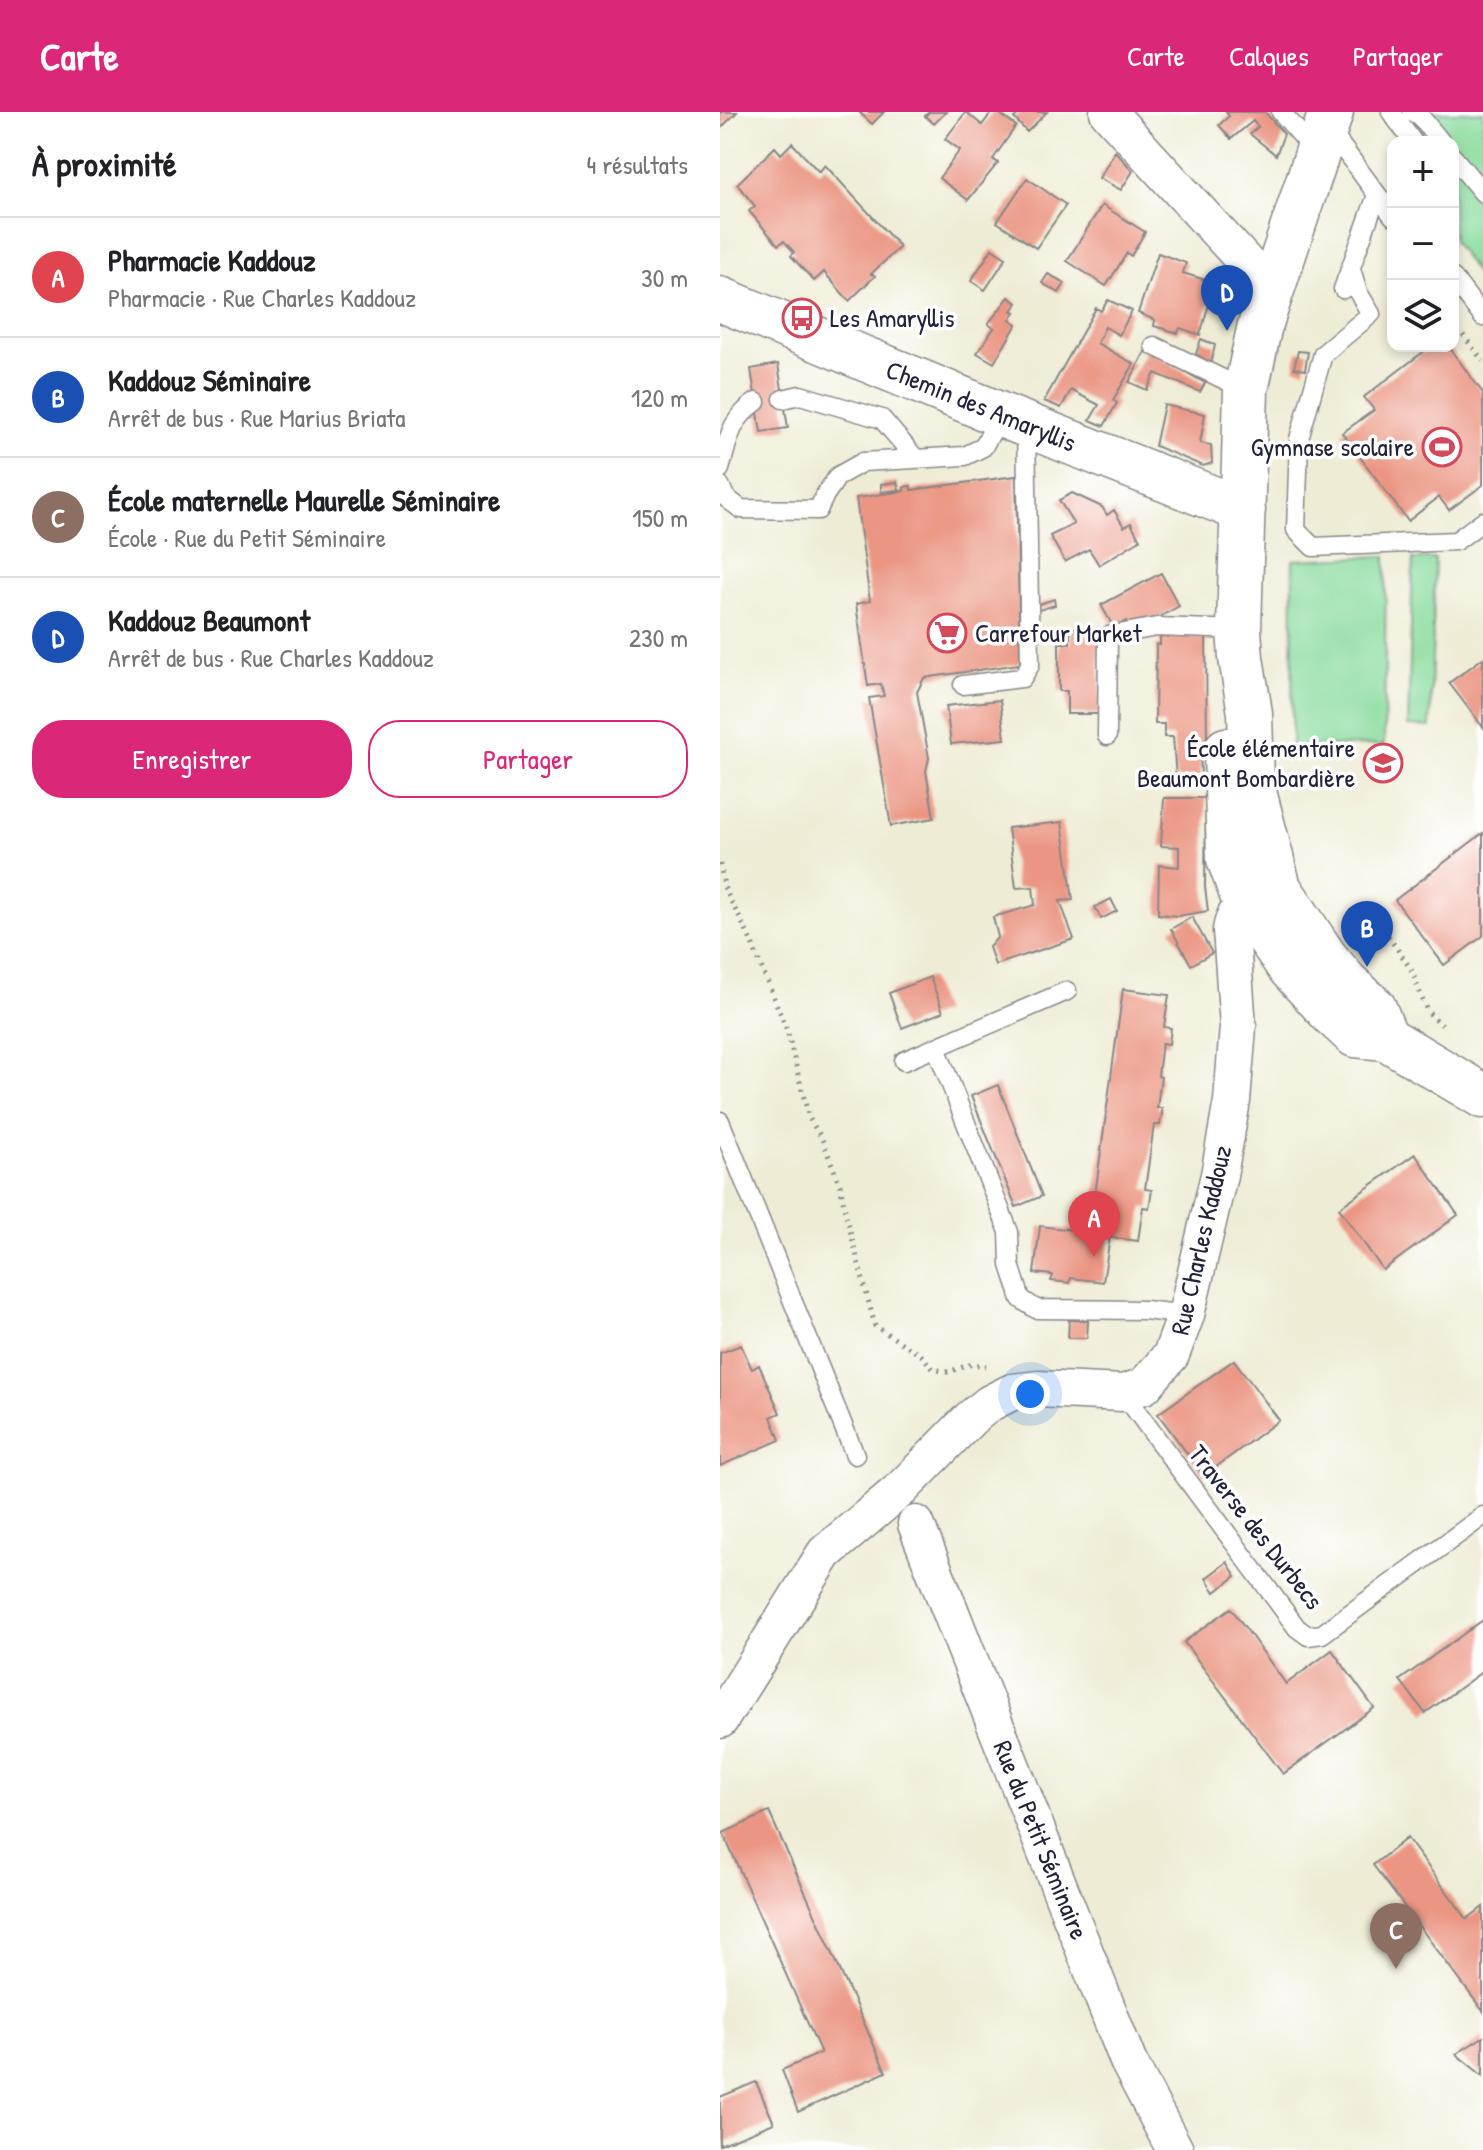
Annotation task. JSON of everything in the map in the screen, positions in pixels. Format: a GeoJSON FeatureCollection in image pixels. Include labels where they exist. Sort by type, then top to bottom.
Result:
{"type":"FeatureCollection","features":[{"type":"Feature","properties":{"kind":"street"},"geometry":{"type":"LineString","coordinates":[[1108,112],[1272,291]]}},
{"type":"Feature","properties":{"kind":"street"},"geometry":{"type":"LineString","coordinates":[[1325,130],[1259,329],[1246,390],[1240,644],[1250,713],[1252,784],[1262,896],[1289,967],[1355,1035],[1386,1038],[1483,1096]]}},
{"type":"Feature","properties":{"kind":"street","name":"Chemin des Amaryllis"},"geometry":{"type":"LineString","coordinates":[[720,299],[1243,510]]}},
{"type":"Feature","properties":{"kind":"street","name":"Rue Charles Kaddouz"},"geometry":{"type":"LineString","coordinates":[[1123,1393],[1144,1386],[1156,1374],[1171,1355],[1186,1315],[1219,1175],[1232,1101],[1238,1027],[1231,930],[1234,917],[1262,896]]}},
{"type":"Feature","properties":{"kind":"street"},"geometry":{"type":"LineString","coordinates":[[720,1720],[825,1553],[901,1489],[971,1418],[990,1403],[1012,1392],[1123,1393]]}},
{"type":"Feature","properties":{"kind":"street","name":"Rue du Petit Séminaire"},"geometry":{"type":"LineString","coordinates":[[916,1524],[1128,2061],[1175,2150]]}},
{"type":"Feature","properties":{"kind":"lane"},"geometry":{"type":"LineString","coordinates":[[1281,112],[1325,130],[1387,208]]}},
{"type":"Feature","properties":{"kind":"lane"},"geometry":{"type":"LineString","coordinates":[[1391,112],[1409,136]]}},
{"type":"Feature","properties":{"kind":"lane"},"geometry":{"type":"LineString","coordinates":[[1412,112],[1419,115],[1436,136]]}},
{"type":"Feature","properties":{"kind":"lane"},"geometry":{"type":"LineString","coordinates":[[1459,164],[1483,193]]}},
{"type":"Feature","properties":{"kind":"lane"},"geometry":{"type":"LineString","coordinates":[[1343,289],[1377,195]]}},
{"type":"Feature","properties":{"kind":"lane"},"geometry":{"type":"LineString","coordinates":[[1351,269],[1358,292],[1371,314],[1323,354],[1299,439],[1296,530],[1313,547],[1456,541],[1483,521]]}},
{"type":"Feature","properties":{"kind":"lane"},"geometry":{"type":"LineString","coordinates":[[1455,280],[1483,317]]}},
{"type":"Feature","properties":{"kind":"lane"},"geometry":{"type":"LineString","coordinates":[[1154,346],[1246,390]]}},
{"type":"Feature","properties":{"kind":"lane"},"geometry":{"type":"LineString","coordinates":[[783,399],[800,395],[882,419],[916,459]]}},
{"type":"Feature","properties":{"kind":"lane"},"geometry":{"type":"LineString","coordinates":[[720,469],[733,423],[756,402]]}},
{"type":"Feature","properties":{"kind":"lane"},"geometry":{"type":"LineString","coordinates":[[720,485],[725,497],[741,509],[818,510],[838,476],[863,462],[965,456],[983,447],[1014,420]]}},
{"type":"Feature","properties":{"kind":"lane"},"geometry":{"type":"LineString","coordinates":[[963,685],[1022,678],[1030,665],[1014,420]]}},
{"type":"Feature","properties":{"kind":"lane"},"geometry":{"type":"LineString","coordinates":[[1107,736],[1108,636],[1157,627],[1240,644]]}},
{"type":"Feature","properties":{"kind":"lane"},"geometry":{"type":"LineString","coordinates":[[904,1061],[1067,991]]}},
{"type":"Feature","properties":{"kind":"lane"},"geometry":{"type":"LineString","coordinates":[[936,1047],[1009,1232],[1010,1265],[1021,1299],[1036,1309],[1145,1310],[1186,1315]]}},
{"type":"Feature","properties":{"kind":"lane"},"geometry":{"type":"LineString","coordinates":[[720,1121],[855,1455]]}},
{"type":"Feature","properties":{"kind":"lane","name":"Traverse des Durbecs"},"geometry":{"type":"LineString","coordinates":[[1123,1393],[1297,1628],[1308,1636],[1322,1634],[1483,1516]]}},
{"type":"Feature","properties":{"kind":"path"},"geometry":{"type":"LineString","coordinates":[[1460,332],[1483,361]]}},
{"type":"Feature","properties":{"kind":"path"},"geometry":{"type":"LineString","coordinates":[[720,864],[725,890],[748,934],[787,1030],[809,1118],[822,1139],[840,1185],[875,1326],[922,1356],[933,1369],[948,1372],[972,1364],[1014,1370],[1029,1390]]}},
{"type":"Feature","properties":{"kind":"path"},"geometry":{"type":"LineString","coordinates":[[1370,910],[1411,969],[1427,1011],[1450,1032]]}},
{"type":"Feature","properties":{"kind":"green space"},"geometry":{"type":"Polygon","coordinates":[[[1423,112],[1483,112],[1483,283],[1459,249],[1459,136],[1422,136],[1411,121],[1423,112]]]}},
{"type":"Feature","properties":{"kind":"green space"},"geometry":{"type":"Polygon","coordinates":[[[1386,556],[1384,745],[1292,747],[1293,560],[1386,556]]]}},
{"type":"Feature","properties":{"kind":"green space"},"geometry":{"type":"Polygon","coordinates":[[[1413,559],[1435,559],[1430,727],[1408,726],[1413,559]]]}},
{"type":"Feature","properties":{"kind":"building"},"geometry":{"type":"Polygon","coordinates":[[[720,112],[737,112],[720,129],[720,112]]]}},
{"type":"Feature","properties":{"kind":"building"},"geometry":{"type":"Polygon","coordinates":[[[859,112],[884,112],[872,124],[859,112]]]}},
{"type":"Feature","properties":{"kind":"building"},"geometry":{"type":"Polygon","coordinates":[[[929,112],[946,112],[934,124],[925,116],[929,112]]]}},
{"type":"Feature","properties":{"kind":"building"},"geometry":{"type":"Polygon","coordinates":[[[966,112],[982,125],[992,112],[997,112],[1016,126],[993,159],[998,163],[968,200],[939,178],[960,150],[945,139],[966,112]]]}},
{"type":"Feature","properties":{"kind":"building"},"geometry":{"type":"Polygon","coordinates":[[[1021,112],[1047,112],[1027,132],[1014,118],[1021,112]]]}},
{"type":"Feature","properties":{"kind":"building"},"geometry":{"type":"Polygon","coordinates":[[[1226,112],[1265,112],[1284,134],[1276,155],[1250,134],[1258,127],[1253,121],[1231,139],[1219,125],[1229,116],[1226,112]]]}},
{"type":"Feature","properties":{"kind":"building"},"geometry":{"type":"Polygon","coordinates":[[[792,143],[819,172],[825,165],[900,247],[871,274],[875,276],[849,301],[824,272],[814,281],[791,256],[794,252],[784,241],[778,245],[749,211],[755,206],[737,184],[775,147],[781,154],[792,143]]]}},
{"type":"Feature","properties":{"kind":"building"},"geometry":{"type":"Polygon","coordinates":[[[1115,151],[1133,171],[1121,190],[1099,178],[1115,151]]]}},
{"type":"Feature","properties":{"kind":"building"},"geometry":{"type":"Polygon","coordinates":[[[1027,178],[1066,205],[1036,248],[997,222],[1027,178]]]}},
{"type":"Feature","properties":{"kind":"building"},"geometry":{"type":"Polygon","coordinates":[[[1102,205],[1145,232],[1131,256],[1127,253],[1106,286],[1067,261],[1102,205]]]}},
{"type":"Feature","properties":{"kind":"building"},"geometry":{"type":"Polygon","coordinates":[[[992,249],[1006,258],[985,290],[971,281],[992,249]]]}},
{"type":"Feature","properties":{"kind":"building"},"geometry":{"type":"Polygon","coordinates":[[[1158,253],[1186,263],[1183,273],[1215,283],[1200,335],[1180,328],[1178,333],[1154,326],[1155,320],[1138,313],[1158,253]]]}},
{"type":"Feature","properties":{"kind":"building"},"geometry":{"type":"Polygon","coordinates":[[[1048,274],[1065,283],[1059,293],[1042,283],[1048,274]]]}},
{"type":"Feature","properties":{"kind":"building"},"geometry":{"type":"Polygon","coordinates":[[[1009,297],[1017,303],[1010,319],[1017,324],[994,363],[977,353],[994,328],[988,324],[1009,297]]]}},
{"type":"Feature","properties":{"kind":"building"},"geometry":{"type":"Polygon","coordinates":[[[1108,300],[1132,311],[1119,335],[1105,327],[1097,343],[1134,364],[1113,400],[1117,403],[1104,426],[1090,420],[1099,405],[1071,390],[1061,408],[1044,401],[1096,308],[1101,311],[1108,300]]]}},
{"type":"Feature","properties":{"kind":"building"},"geometry":{"type":"Polygon","coordinates":[[[1201,339],[1215,345],[1211,363],[1196,354],[1201,339]]]}},
{"type":"Feature","properties":{"kind":"building"},"geometry":{"type":"Polygon","coordinates":[[[1146,350],[1205,383],[1200,392],[1155,373],[1147,390],[1129,382],[1146,350]]]}},
{"type":"Feature","properties":{"kind":"building"},"geometry":{"type":"Polygon","coordinates":[[[1298,351],[1308,352],[1305,370],[1294,368],[1298,351]]]}},
{"type":"Feature","properties":{"kind":"building","name":"Gymnase scolaire"},"geometry":{"type":"Polygon","coordinates":[[[1423,352],[1452,352],[1483,393],[1483,485],[1449,510],[1439,497],[1408,521],[1342,433],[1374,410],[1364,397],[1423,352]]]}},
{"type":"Feature","properties":{"kind":"building"},"geometry":{"type":"Polygon","coordinates":[[[778,364],[788,428],[761,432],[751,369],[778,364]]]}},
{"type":"Feature","properties":{"kind":"building"},"geometry":{"type":"Polygon","coordinates":[[[1164,405],[1205,414],[1200,443],[1211,445],[1212,463],[1203,466],[1155,446],[1164,405]]]}},
{"type":"Feature","properties":{"kind":"building","name":"Carrefour Market"},"geometry":{"type":"Polygon","coordinates":[[[1016,476],[1020,664],[924,678],[917,692],[929,758],[926,771],[934,818],[891,826],[869,698],[884,696],[881,684],[868,686],[856,604],[870,601],[856,498],[904,491],[904,487],[911,486],[911,490],[1016,476]]]}},
{"type":"Feature","properties":{"kind":"building"},"geometry":{"type":"Polygon","coordinates":[[[897,482],[899,490],[881,492],[881,484],[897,482]]]}},
{"type":"Feature","properties":{"kind":"building"},"geometry":{"type":"Polygon","coordinates":[[[1072,493],[1102,507],[1107,515],[1114,510],[1124,527],[1131,523],[1140,540],[1099,565],[1089,549],[1065,562],[1050,536],[1074,524],[1059,500],[1072,493]]]}},
{"type":"Feature","properties":{"kind":"building"},"geometry":{"type":"Polygon","coordinates":[[[1161,573],[1179,606],[1145,625],[1142,620],[1129,627],[1126,621],[1114,628],[1101,605],[1161,573]]]}},
{"type":"Feature","properties":{"kind":"building"},"geometry":{"type":"Polygon","coordinates":[[[1054,599],[1055,605],[1036,611],[1036,605],[1054,599]]]}},
{"type":"Feature","properties":{"kind":"building"},"geometry":{"type":"Polygon","coordinates":[[[1070,628],[1099,628],[1101,714],[1067,714],[1067,691],[1059,691],[1059,643],[1070,643],[1070,628]]]}},
{"type":"Feature","properties":{"kind":"building"},"geometry":{"type":"Polygon","coordinates":[[[1160,636],[1206,637],[1207,748],[1200,748],[1201,777],[1176,779],[1173,737],[1164,737],[1164,724],[1155,724],[1156,644],[1160,645],[1160,636]]]}},
{"type":"Feature","properties":{"kind":"building"},"geometry":{"type":"Polygon","coordinates":[[[1483,658],[1483,727],[1449,683],[1483,658]]]}},
{"type":"Feature","properties":{"kind":"building"},"geometry":{"type":"Polygon","coordinates":[[[1000,700],[1005,739],[951,744],[946,706],[1000,700]]]}},
{"type":"Feature","properties":{"kind":"building"},"geometry":{"type":"Polygon","coordinates":[[[1164,798],[1206,798],[1205,887],[1208,911],[1178,916],[1158,914],[1159,865],[1179,867],[1179,847],[1161,846],[1164,798]]]}},
{"type":"Feature","properties":{"kind":"building"},"geometry":{"type":"Polygon","coordinates":[[[1062,822],[1073,900],[1060,901],[1074,939],[995,965],[989,947],[998,937],[993,917],[1035,905],[1033,887],[1016,888],[1008,828],[1062,822]]]}},
{"type":"Feature","properties":{"kind":"building"},"geometry":{"type":"Polygon","coordinates":[[[1483,833],[1483,936],[1444,965],[1395,900],[1483,833]]]}},
{"type":"Feature","properties":{"kind":"building"},"geometry":{"type":"Polygon","coordinates":[[[1111,899],[1117,911],[1101,919],[1095,907],[1111,899]]]}},
{"type":"Feature","properties":{"kind":"building"},"geometry":{"type":"Polygon","coordinates":[[[1192,917],[1212,953],[1191,965],[1171,929],[1192,917]]]}},
{"type":"Feature","properties":{"kind":"building"},"geometry":{"type":"Polygon","coordinates":[[[930,977],[943,1012],[902,1028],[889,993],[930,977]]]}},
{"type":"Feature","properties":{"kind":"building"},"geometry":{"type":"Polygon","coordinates":[[[1123,989],[1169,995],[1164,1027],[1171,1028],[1169,1044],[1162,1043],[1158,1076],[1161,1077],[1157,1108],[1162,1108],[1162,1114],[1160,1125],[1154,1125],[1145,1189],[1152,1190],[1149,1208],[1143,1207],[1138,1241],[1110,1237],[1103,1282],[1071,1278],[1069,1283],[1051,1281],[1053,1275],[1034,1273],[1040,1226],[1090,1232],[1123,989]]]}},
{"type":"Feature","properties":{"kind":"building"},"geometry":{"type":"Polygon","coordinates":[[[998,1085],[1042,1196],[1016,1207],[971,1096],[998,1085]]]}},
{"type":"Feature","properties":{"kind":"building"},"geometry":{"type":"Polygon","coordinates":[[[1415,1154],[1458,1215],[1383,1270],[1339,1208],[1415,1154]]]}},
{"type":"Feature","properties":{"kind":"building"},"geometry":{"type":"Polygon","coordinates":[[[1069,1320],[1088,1321],[1087,1338],[1068,1338],[1069,1320]]]}},
{"type":"Feature","properties":{"kind":"building"},"geometry":{"type":"Polygon","coordinates":[[[741,1345],[752,1369],[759,1365],[780,1413],[771,1417],[780,1440],[720,1466],[720,1353],[741,1345]]]}},
{"type":"Feature","properties":{"kind":"building"},"geometry":{"type":"Polygon","coordinates":[[[1234,1360],[1279,1420],[1204,1476],[1158,1414],[1234,1360]]]}},
{"type":"Feature","properties":{"kind":"building"},"geometry":{"type":"Polygon","coordinates":[[[1227,1562],[1236,1576],[1215,1592],[1206,1578],[1227,1562]]]}},
{"type":"Feature","properties":{"kind":"building"},"geometry":{"type":"Polygon","coordinates":[[[1231,1608],[1286,1684],[1332,1650],[1374,1708],[1283,1774],[1184,1642],[1231,1608]]]}},
{"type":"Feature","properties":{"kind":"building"},"geometry":{"type":"Polygon","coordinates":[[[1483,1620],[1483,1671],[1425,1713],[1400,1680],[1483,1620]]]}},
{"type":"Feature","properties":{"kind":"building"},"geometry":{"type":"Polygon","coordinates":[[[769,1812],[886,2072],[798,2112],[782,2070],[821,2053],[723,1833],[769,1812]]]}},
{"type":"Feature","properties":{"kind":"building"},"geometry":{"type":"Polygon","coordinates":[[[1407,1838],[1467,1919],[1483,1907],[1483,2011],[1373,1865],[1407,1838]]]}},
{"type":"Feature","properties":{"kind":"building"},"geometry":{"type":"Polygon","coordinates":[[[1483,2037],[1483,2076],[1456,2054],[1483,2037]]]}},
{"type":"Feature","properties":{"kind":"building"},"geometry":{"type":"Polygon","coordinates":[[[756,2082],[774,2123],[720,2145],[720,2097],[756,2082]]]}},
{"type":"Feature","properties":{"kind":"place","name":"Les Amaryllis"},"geometry":{"type":"Point","coordinates":[802,318]}},
{"type":"Feature","properties":{"kind":"place","name":"Kaddouz Beaumont"},"geometry":{"type":"Point","coordinates":[1227,331]}},
{"type":"Feature","properties":{"kind":"place","name":"Gymnase scolaire"},"geometry":{"type":"Point","coordinates":[1442,447]}},
{"type":"Feature","properties":{"kind":"place","name":"Carrefour Market"},"geometry":{"type":"Point","coordinates":[947,633]}},
{"type":"Feature","properties":{"kind":"place","name":"École élémentaire Beaumont Bombardière"},"geometry":{"type":"Point","coordinates":[1383,763]}},
{"type":"Feature","properties":{"kind":"place","name":"Kaddouz Séminaire"},"geometry":{"type":"Point","coordinates":[1367,967]}},
{"type":"Feature","properties":{"kind":"place","name":"Pharmacie Kaddouz"},"geometry":{"type":"Point","coordinates":[1094,1257]}},
{"type":"Feature","properties":{"kind":"place","name":"École maternelle Maurelle Séminaire"},"geometry":{"type":"Point","coordinates":[1396,1969]}}]}
